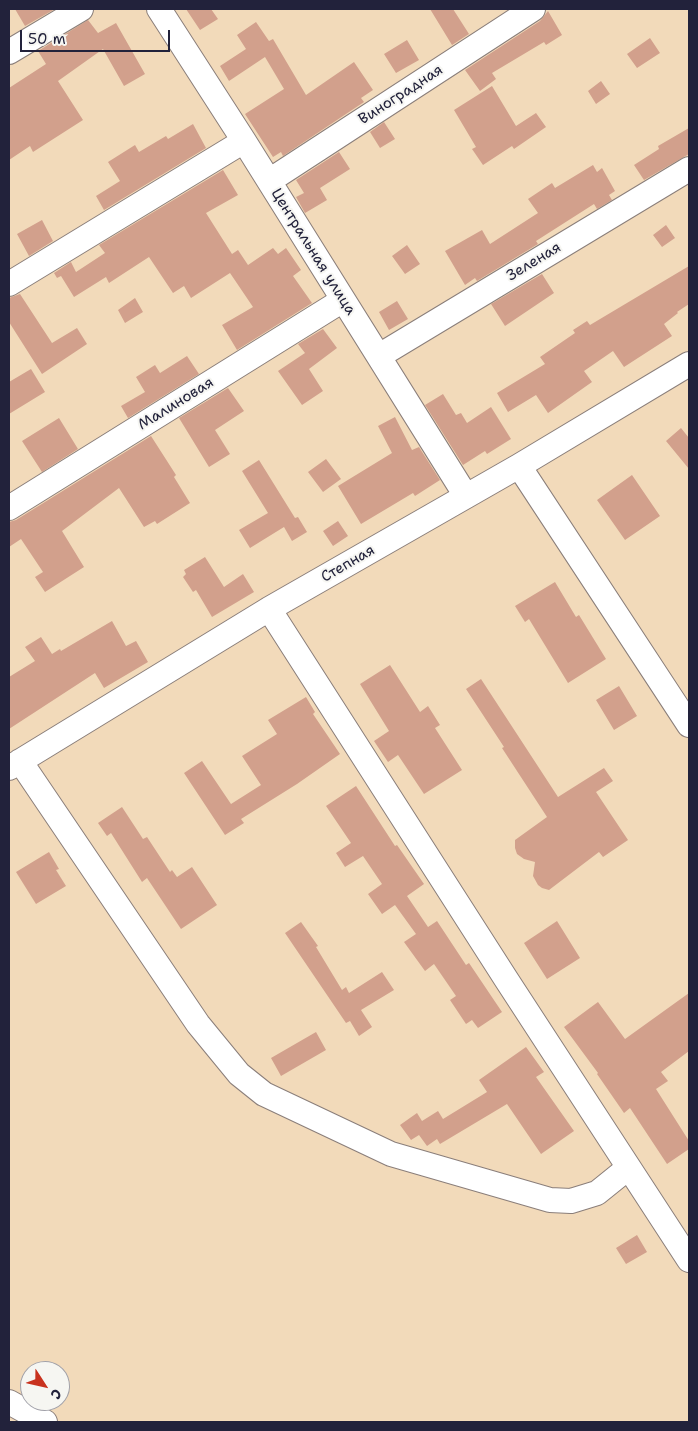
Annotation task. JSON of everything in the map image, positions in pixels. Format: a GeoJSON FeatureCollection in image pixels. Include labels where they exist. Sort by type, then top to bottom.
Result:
{"type":"FeatureCollection","features":[{"type":"Feature","properties":{"kind":"street"},"geometry":{"type":"LineString","coordinates":[[9,52],[80,9]]}},
{"type":"Feature","properties":{"kind":"street","name":"Центральная улица"},"geometry":{"type":"LineString","coordinates":[[161,9],[466,496]]}},
{"type":"Feature","properties":{"kind":"street","name":"Виноградная"},"geometry":{"type":"LineString","coordinates":[[269,180],[533,9]]}},
{"type":"Feature","properties":{"kind":"street"},"geometry":{"type":"LineString","coordinates":[[9,284],[244,141]]}},
{"type":"Feature","properties":{"kind":"street","name":"Зеленая"},"geometry":{"type":"LineString","coordinates":[[379,356],[689,168]]}},
{"type":"Feature","properties":{"kind":"street","name":"Малиновая"},"geometry":{"type":"LineString","coordinates":[[9,508],[343,300]]}},
{"type":"Feature","properties":{"kind":"street","name":"Степная"},"geometry":{"type":"LineString","coordinates":[[14,764],[269,609],[519,466],[689,364]]}},
{"type":"Feature","properties":{"kind":"street"},"geometry":{"type":"LineString","coordinates":[[519,466],[689,725]]}},
{"type":"Feature","properties":{"kind":"street"},"geometry":{"type":"LineString","coordinates":[[269,609],[689,1260]]}},
{"type":"Feature","properties":{"kind":"street"},"geometry":{"type":"LineString","coordinates":[[14,764],[198,1024],[239,1074],[264,1094],[391,1154],[550,1200],[571,1201],[596,1193],[628,1168]]}},
{"type":"Feature","properties":{"kind":"street"},"geometry":{"type":"LineString","coordinates":[[9,1402],[45,1422]]}},
{"type":"Feature","properties":{"kind":"building"},"geometry":{"type":"Polygon","coordinates":[[[15,9],[55,9],[25,26],[15,9]]]}},
{"type":"Feature","properties":{"kind":"building"},"geometry":{"type":"Polygon","coordinates":[[[186,9],[211,9],[218,19],[200,30],[186,9]]]}},
{"type":"Feature","properties":{"kind":"building"},"geometry":{"type":"Polygon","coordinates":[[[430,9],[453,9],[469,34],[452,45],[430,9]]]}},
{"type":"Feature","properties":{"kind":"building"},"geometry":{"type":"Polygon","coordinates":[[[548,11],[562,35],[546,45],[544,42],[492,73],[496,79],[480,91],[465,70],[540,21],[548,11]]]}},
{"type":"Feature","properties":{"kind":"building"},"geometry":{"type":"Polygon","coordinates":[[[88,20],[98,33],[116,23],[145,74],[124,86],[103,49],[58,81],[83,120],[33,152],[30,146],[9,160],[9,88],[46,64],[38,51],[88,20]]]}},
{"type":"Feature","properties":{"kind":"building"},"geometry":{"type":"Polygon","coordinates":[[[256,22],[269,41],[273,39],[306,95],[354,62],[373,90],[361,98],[364,102],[283,156],[281,152],[273,157],[245,114],[284,89],[265,57],[229,81],[220,66],[246,49],[237,35],[256,22]]]}},
{"type":"Feature","properties":{"kind":"building"},"geometry":{"type":"Polygon","coordinates":[[[650,38],[660,53],[637,68],[627,54],[650,38]]]}},
{"type":"Feature","properties":{"kind":"building"},"geometry":{"type":"Polygon","coordinates":[[[407,40],[419,60],[396,73],[384,54],[407,40]]]}},
{"type":"Feature","properties":{"kind":"building"},"geometry":{"type":"Polygon","coordinates":[[[601,81],[610,94],[596,104],[588,91],[601,81]]]}},
{"type":"Feature","properties":{"kind":"building"},"geometry":{"type":"Polygon","coordinates":[[[492,86],[516,126],[536,113],[546,127],[514,149],[512,146],[483,165],[472,149],[476,147],[454,110],[492,86]]]}},
{"type":"Feature","properties":{"kind":"building"},"geometry":{"type":"Polygon","coordinates":[[[384,122],[395,139],[380,148],[370,132],[384,122]]]}},
{"type":"Feature","properties":{"kind":"building"},"geometry":{"type":"Polygon","coordinates":[[[193,124],[206,148],[104,210],[96,196],[120,181],[108,162],[135,145],[139,152],[166,136],[168,139],[193,124]]]}},
{"type":"Feature","properties":{"kind":"building"},"geometry":{"type":"Polygon","coordinates":[[[689,128],[689,154],[644,180],[634,165],[659,149],[658,146],[689,128]]]}},
{"type":"Feature","properties":{"kind":"building"},"geometry":{"type":"Polygon","coordinates":[[[339,152],[350,169],[320,188],[327,200],[305,213],[296,197],[304,193],[296,180],[339,152]]]}},
{"type":"Feature","properties":{"kind":"building"},"geometry":{"type":"Polygon","coordinates":[[[593,165],[597,172],[602,168],[615,191],[609,195],[612,200],[597,209],[594,204],[536,241],[538,244],[477,281],[475,278],[465,285],[445,251],[482,230],[490,244],[538,213],[528,199],[552,183],[555,188],[593,165]]]}},
{"type":"Feature","properties":{"kind":"building"},"geometry":{"type":"Polygon","coordinates":[[[223,170],[238,195],[206,213],[232,254],[238,250],[248,265],[273,248],[278,254],[286,248],[301,270],[293,276],[312,303],[237,350],[222,325],[253,307],[230,273],[191,298],[184,286],[173,293],[149,257],[109,283],[106,277],[74,297],[61,276],[57,278],[54,273],[71,262],[76,272],[105,253],[99,245],[223,170]]]}},
{"type":"Feature","properties":{"kind":"building"},"geometry":{"type":"Polygon","coordinates":[[[42,220],[53,241],[29,256],[17,234],[42,220]]]}},
{"type":"Feature","properties":{"kind":"building"},"geometry":{"type":"Polygon","coordinates":[[[666,225],[675,238],[662,247],[653,235],[666,225]]]}},
{"type":"Feature","properties":{"kind":"building"},"geometry":{"type":"Polygon","coordinates":[[[407,245],[420,264],[405,274],[392,256],[407,245]]]}},
{"type":"Feature","properties":{"kind":"building"},"geometry":{"type":"Polygon","coordinates":[[[689,266],[689,304],[664,324],[672,336],[624,367],[613,351],[584,371],[592,382],[548,413],[536,395],[508,412],[497,393],[545,364],[540,357],[575,333],[573,330],[587,321],[590,325],[689,266]]]}},
{"type":"Feature","properties":{"kind":"building"},"geometry":{"type":"Polygon","coordinates":[[[542,274],[554,293],[505,326],[491,304],[542,274]]]}},
{"type":"Feature","properties":{"kind":"building"},"geometry":{"type":"Polygon","coordinates":[[[20,294],[52,343],[77,328],[87,344],[42,374],[9,322],[9,298],[20,294]]]}},
{"type":"Feature","properties":{"kind":"building"},"geometry":{"type":"Polygon","coordinates":[[[135,298],[143,312],[125,323],[118,310],[135,298]]]}},
{"type":"Feature","properties":{"kind":"building"},"geometry":{"type":"Polygon","coordinates":[[[397,301],[408,319],[389,330],[379,312],[397,301]]]}},
{"type":"Feature","properties":{"kind":"building"},"geometry":{"type":"Polygon","coordinates":[[[323,329],[337,348],[309,369],[323,391],[302,405],[278,371],[305,353],[298,344],[323,329]]]}},
{"type":"Feature","properties":{"kind":"building"},"geometry":{"type":"Polygon","coordinates":[[[187,356],[199,374],[128,418],[121,406],[145,392],[136,377],[155,365],[160,373],[187,356]]]}},
{"type":"Feature","properties":{"kind":"building"},"geometry":{"type":"Polygon","coordinates":[[[31,369],[45,392],[9,414],[9,382],[31,369]]]}},
{"type":"Feature","properties":{"kind":"building"},"geometry":{"type":"Polygon","coordinates":[[[228,388],[244,411],[215,430],[230,454],[209,467],[179,418],[228,388]]]}},
{"type":"Feature","properties":{"kind":"building"},"geometry":{"type":"Polygon","coordinates":[[[443,394],[456,415],[461,413],[467,423],[491,407],[511,439],[487,454],[485,451],[463,465],[425,405],[443,394]]]}},
{"type":"Feature","properties":{"kind":"building"},"geometry":{"type":"Polygon","coordinates":[[[395,417],[412,450],[419,447],[440,480],[415,496],[413,493],[361,524],[338,486],[392,453],[378,426],[395,417]]]}},
{"type":"Feature","properties":{"kind":"building"},"geometry":{"type":"Polygon","coordinates":[[[59,418],[78,449],[42,472],[22,441],[59,418]]]}},
{"type":"Feature","properties":{"kind":"building"},"geometry":{"type":"Polygon","coordinates":[[[681,428],[689,438],[689,469],[666,441],[681,428]]]}},
{"type":"Feature","properties":{"kind":"building"},"geometry":{"type":"Polygon","coordinates":[[[151,436],[176,475],[174,477],[190,503],[157,524],[155,521],[144,527],[119,488],[62,531],[84,567],[45,592],[35,577],[43,572],[21,539],[9,547],[9,522],[16,520],[151,436]]]}},
{"type":"Feature","properties":{"kind":"building"},"geometry":{"type":"Polygon","coordinates":[[[326,459],[341,479],[323,492],[308,472],[326,459]]]}},
{"type":"Feature","properties":{"kind":"building"},"geometry":{"type":"Polygon","coordinates":[[[259,460],[295,518],[298,517],[307,532],[292,541],[284,527],[250,548],[239,530],[268,513],[242,471],[259,460]]]}},
{"type":"Feature","properties":{"kind":"building"},"geometry":{"type":"Polygon","coordinates":[[[632,475],[660,516],[625,540],[597,500],[632,475]]]}},
{"type":"Feature","properties":{"kind":"building"},"geometry":{"type":"Polygon","coordinates":[[[338,521],[348,536],[333,546],[323,531],[338,521]]]}},
{"type":"Feature","properties":{"kind":"building"},"geometry":{"type":"Polygon","coordinates":[[[205,557],[224,587],[243,574],[254,592],[212,617],[196,590],[193,592],[183,577],[186,574],[184,570],[205,557]]]}},
{"type":"Feature","properties":{"kind":"building"},"geometry":{"type":"Polygon","coordinates":[[[555,582],[576,617],[579,615],[606,659],[568,683],[529,619],[525,622],[515,606],[555,582]]]}},
{"type":"Feature","properties":{"kind":"building"},"geometry":{"type":"Polygon","coordinates":[[[112,621],[126,646],[136,641],[148,662],[104,688],[95,673],[9,729],[9,677],[35,661],[25,647],[41,637],[52,654],[60,649],[61,651],[112,621]]]}},
{"type":"Feature","properties":{"kind":"building"},"geometry":{"type":"Polygon","coordinates":[[[390,665],[420,712],[428,706],[440,725],[435,728],[462,770],[424,794],[398,755],[388,762],[374,741],[389,731],[360,684],[390,665]]]}},
{"type":"Feature","properties":{"kind":"building"},"geometry":{"type":"Polygon","coordinates":[[[481,679],[558,797],[604,768],[613,781],[596,792],[628,840],[603,857],[599,852],[549,890],[538,885],[533,876],[535,862],[524,859],[517,854],[515,848],[515,840],[547,817],[466,689],[481,679]]]}},
{"type":"Feature","properties":{"kind":"building"},"geometry":{"type":"Polygon","coordinates":[[[619,686],[637,716],[614,730],[596,700],[619,686]]]}},
{"type":"Feature","properties":{"kind":"building"},"geometry":{"type":"Polygon","coordinates":[[[306,697],[315,712],[313,714],[340,754],[241,819],[244,823],[225,835],[184,773],[202,761],[231,804],[261,785],[242,756],[277,734],[268,720],[306,697]]]}},
{"type":"Feature","properties":{"kind":"building"},"geometry":{"type":"Polygon","coordinates":[[[356,786],[395,846],[397,845],[424,884],[407,896],[428,927],[437,921],[466,965],[469,963],[502,1012],[478,1028],[472,1020],[466,1024],[450,1000],[456,996],[434,964],[425,971],[404,942],[416,934],[395,905],[382,914],[368,894],[382,884],[363,856],[345,867],[336,853],[351,843],[326,806],[356,786]]]}},
{"type":"Feature","properties":{"kind":"building"},"geometry":{"type":"Polygon","coordinates":[[[122,807],[143,839],[147,837],[170,872],[172,870],[177,877],[192,867],[217,905],[181,929],[147,878],[142,882],[111,833],[107,836],[98,823],[122,807]]]}},
{"type":"Feature","properties":{"kind":"building"},"geometry":{"type":"Polygon","coordinates":[[[49,852],[59,869],[56,870],[66,886],[36,904],[16,872],[49,852]]]}},
{"type":"Feature","properties":{"kind":"building"},"geometry":{"type":"Polygon","coordinates":[[[557,921],[580,958],[547,979],[524,943],[557,921]]]}},
{"type":"Feature","properties":{"kind":"building"},"geometry":{"type":"Polygon","coordinates":[[[301,922],[318,946],[316,947],[342,990],[346,987],[349,993],[382,972],[394,990],[361,1010],[372,1027],[359,1036],[350,1021],[346,1023],[285,933],[301,922]]]}},
{"type":"Feature","properties":{"kind":"building"},"geometry":{"type":"Polygon","coordinates":[[[689,993],[689,1051],[661,1072],[668,1081],[656,1089],[689,1141],[689,1149],[667,1164],[630,1108],[624,1113],[598,1073],[564,1027],[598,1002],[625,1039],[689,993]]]}},
{"type":"Feature","properties":{"kind":"building"},"geometry":{"type":"Polygon","coordinates":[[[316,1032],[326,1050],[281,1076],[271,1058],[316,1032]]]}},
{"type":"Feature","properties":{"kind":"building"},"geometry":{"type":"Polygon","coordinates":[[[526,1047],[544,1072],[536,1077],[574,1131],[541,1154],[507,1104],[440,1144],[437,1139],[427,1146],[419,1135],[411,1140],[400,1125],[417,1113],[422,1121],[438,1111],[443,1119],[487,1092],[479,1080],[526,1047]]]}},
{"type":"Feature","properties":{"kind":"building"},"geometry":{"type":"Polygon","coordinates":[[[637,1235],[647,1252],[626,1264],[616,1248],[637,1235]]]}}]}
